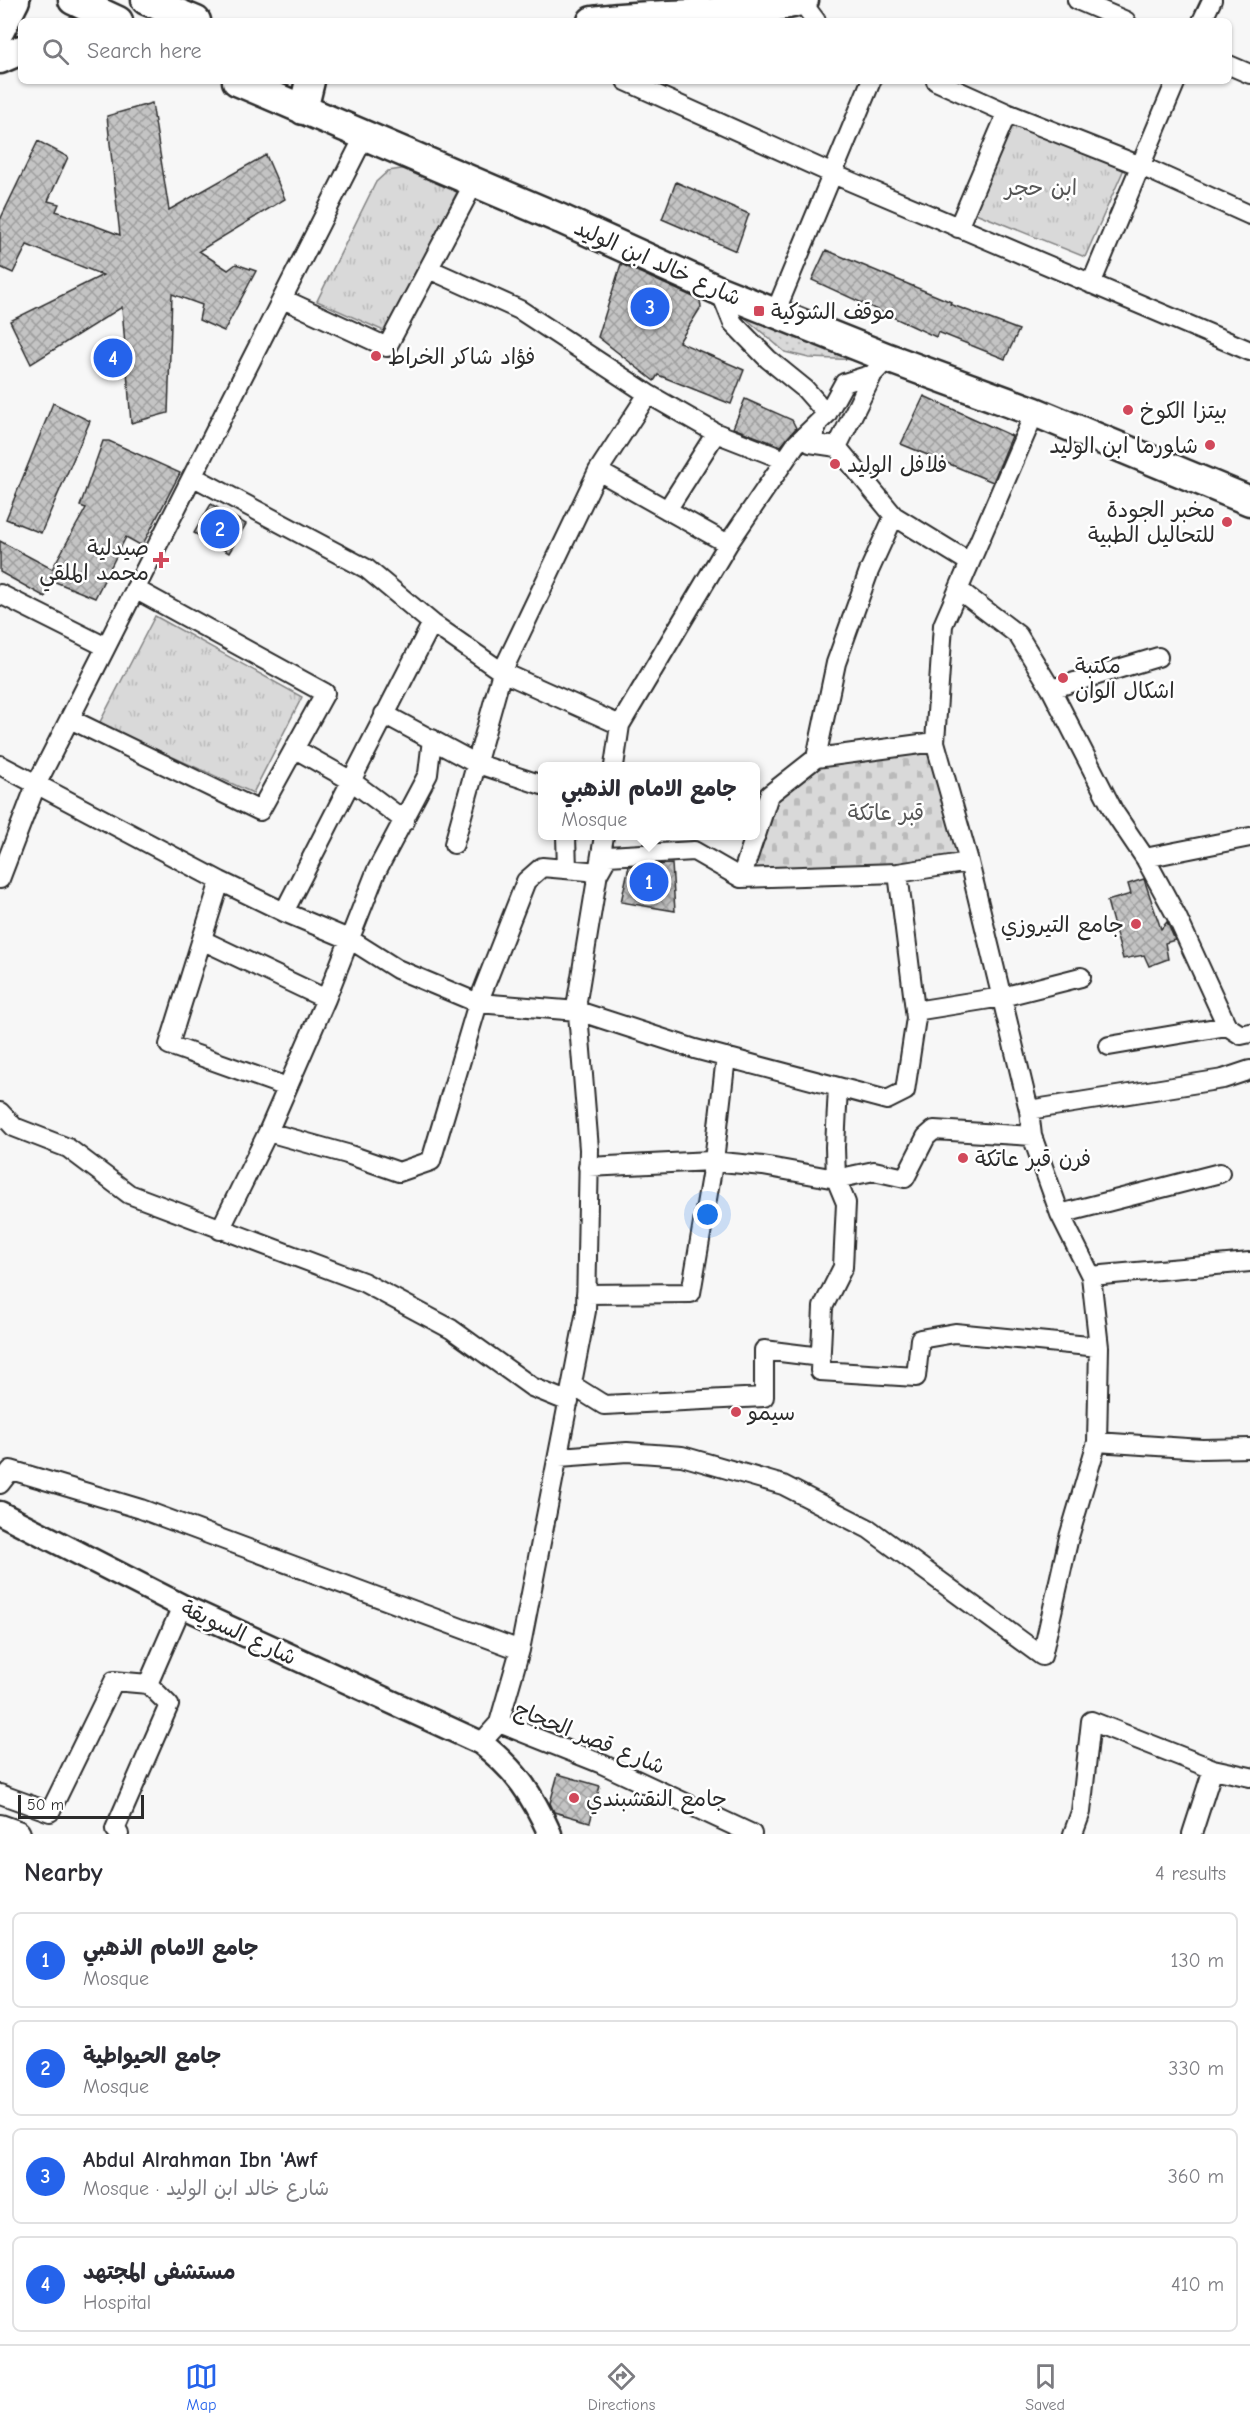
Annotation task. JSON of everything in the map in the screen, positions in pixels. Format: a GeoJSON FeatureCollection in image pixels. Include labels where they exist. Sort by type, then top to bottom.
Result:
{"type":"FeatureCollection","features":[{"type":"Feature","properties":{"kind":"main road"},"geometry":{"type":"LineString","coordinates":[[0,30],[15,0]]}},
{"type":"Feature","properties":{"kind":"main road"},"geometry":{"type":"LineString","coordinates":[[73,0],[103,18]]}},
{"type":"Feature","properties":{"kind":"main road"},"geometry":{"type":"LineString","coordinates":[[146,0],[189,18]]}},
{"type":"Feature","properties":{"kind":"main road"},"geometry":{"type":"LineString","coordinates":[[191,0],[216,18]]}},
{"type":"Feature","properties":{"kind":"main road"},"geometry":{"type":"LineString","coordinates":[[639,18],[807,7]]}},
{"type":"Feature","properties":{"kind":"main road"},"geometry":{"type":"LineString","coordinates":[[0,59],[18,51]]}},
{"type":"Feature","properties":{"kind":"main road","name":"شارع خالد ابن الوليد"},"geometry":{"type":"LineString","coordinates":[[244,84],[775,313],[880,366],[1035,412],[1250,501]]}},
{"type":"Feature","properties":{"kind":"main road"},"geometry":{"type":"LineString","coordinates":[[303,110],[309,84]]}},
{"type":"Feature","properties":{"kind":"main road"},"geometry":{"type":"LineString","coordinates":[[0,1828],[17,1834]]}},
{"type":"Feature","properties":{"kind":"street"},"geometry":{"type":"LineString","coordinates":[[1077,0],[1119,18]]}},
{"type":"Feature","properties":{"kind":"street"},"geometry":{"type":"LineString","coordinates":[[1203,18],[1212,0]]}},
{"type":"Feature","properties":{"kind":"street"},"geometry":{"type":"LineString","coordinates":[[1232,66],[1250,74]]}},
{"type":"Feature","properties":{"kind":"street"},"geometry":{"type":"LineString","coordinates":[[633,84],[833,174],[1250,351]]}},
{"type":"Feature","properties":{"kind":"street"},"geometry":{"type":"LineString","coordinates":[[775,313],[871,84]]}},
{"type":"Feature","properties":{"kind":"street"},"geometry":{"type":"LineString","coordinates":[[943,84],[1007,113],[1141,166],[1250,215]]}},
{"type":"Feature","properties":{"kind":"street"},"geometry":{"type":"LineString","coordinates":[[1092,284],[1175,84]]}},
{"type":"Feature","properties":{"kind":"street"},"geometry":{"type":"LineString","coordinates":[[958,228],[1007,113]]}},
{"type":"Feature","properties":{"kind":"street"},"geometry":{"type":"LineString","coordinates":[[0,879],[36,785],[194,477],[364,137]]}},
{"type":"Feature","properties":{"kind":"street"},"geometry":{"type":"LineString","coordinates":[[283,299],[387,347],[474,183]]}},
{"type":"Feature","properties":{"kind":"street"},"geometry":{"type":"LineString","coordinates":[[429,269],[520,309],[648,394],[716,433],[785,460]]}},
{"type":"Feature","properties":{"kind":"street"},"geometry":{"type":"LineString","coordinates":[[720,291],[733,323],[768,359],[805,389],[822,420]]}},
{"type":"Feature","properties":{"kind":"street"},"geometry":{"type":"LineString","coordinates":[[880,366],[844,383],[810,443],[837,447],[894,516],[969,562]]}},
{"type":"Feature","properties":{"kind":"street"},"geometry":{"type":"LineString","coordinates":[[837,447],[880,366]]}},
{"type":"Feature","properties":{"kind":"street"},"geometry":{"type":"LineString","coordinates":[[454,844],[502,672],[598,471],[648,394]]}},
{"type":"Feature","properties":{"kind":"street"},"geometry":{"type":"LineString","coordinates":[[559,1457],[627,1452],[682,1456],[783,1485],[869,1529],[1042,1656],[1069,1537],[1097,1442],[1099,1347],[1091,1276],[1060,1214],[1032,1136],[1029,1110],[969,862],[935,742],[943,625],[1035,412]]}},
{"type":"Feature","properties":{"kind":"street"},"geometry":{"type":"LineString","coordinates":[[615,762],[620,725],[728,544],[796,444],[822,420]]}},
{"type":"Feature","properties":{"kind":"street"},"geometry":{"type":"LineString","coordinates":[[667,510],[716,433]]}},
{"type":"Feature","properties":{"kind":"street"},"geometry":{"type":"LineString","coordinates":[[598,471],[728,544]]}},
{"type":"Feature","properties":{"kind":"street"},"geometry":{"type":"LineString","coordinates":[[194,477],[367,569],[432,623],[502,672],[620,725]]}},
{"type":"Feature","properties":{"kind":"street"},"geometry":{"type":"LineString","coordinates":[[816,758],[836,663],[869,571],[894,516]]}},
{"type":"Feature","properties":{"kind":"street"},"geometry":{"type":"LineString","coordinates":[[70,719],[260,811],[325,693],[135,589]]}},
{"type":"Feature","properties":{"kind":"street"},"geometry":{"type":"LineString","coordinates":[[959,590],[1018,635],[1051,689],[1114,812],[1145,858],[1177,917],[1227,1026],[1241,1035],[1250,1033]]}},
{"type":"Feature","properties":{"kind":"street"},"geometry":{"type":"LineString","coordinates":[[0,594],[106,647]]}},
{"type":"Feature","properties":{"kind":"street"},"geometry":{"type":"LineString","coordinates":[[284,912],[432,623]]}},
{"type":"Feature","properties":{"kind":"street"},"geometry":{"type":"LineString","coordinates":[[1051,689],[1158,657]]}},
{"type":"Feature","properties":{"kind":"street"},"geometry":{"type":"LineString","coordinates":[[384,714],[475,763],[538,783]]}},
{"type":"Feature","properties":{"kind":"street"},"geometry":{"type":"LineString","coordinates":[[220,1230],[268,1132],[326,999],[376,872],[428,774],[432,739]]}},
{"type":"Feature","properties":{"kind":"street"},"geometry":{"type":"LineString","coordinates":[[760,821],[769,795],[816,758],[935,742]]}},
{"type":"Feature","properties":{"kind":"street"},"geometry":{"type":"LineString","coordinates":[[295,749],[350,780],[405,821]]}},
{"type":"Feature","properties":{"kind":"street"},"geometry":{"type":"LineString","coordinates":[[0,765],[220,881],[284,912],[351,940],[397,969],[478,1003],[578,1011],[726,1057],[887,1100],[905,1091],[915,1011],[898,873]]}},
{"type":"Feature","properties":{"kind":"street"},"geometry":{"type":"LineString","coordinates":[[1145,858],[1250,837]]}},
{"type":"Feature","properties":{"kind":"street"},"geometry":{"type":"LineString","coordinates":[[566,840],[567,869]]}},
{"type":"Feature","properties":{"kind":"street"},"geometry":{"type":"LineString","coordinates":[[500,1723],[520,1650],[559,1457],[586,1294],[588,1167],[577,1001],[603,840]]}},
{"type":"Feature","properties":{"kind":"street"},"geometry":{"type":"LineString","coordinates":[[741,878],[753,840]]}},
{"type":"Feature","properties":{"kind":"street"},"geometry":{"type":"LineString","coordinates":[[598,872],[608,856],[694,851],[741,878],[898,873],[969,862]]}},
{"type":"Feature","properties":{"kind":"street"},"geometry":{"type":"LineString","coordinates":[[268,1132],[347,1154],[399,1172],[431,1161],[478,1003],[526,881],[542,867],[598,872]]}},
{"type":"Feature","properties":{"kind":"street"},"geometry":{"type":"LineString","coordinates":[[220,881],[169,1045],[287,1087]]}},
{"type":"Feature","properties":{"kind":"street"},"geometry":{"type":"LineString","coordinates":[[202,940],[326,999]]}},
{"type":"Feature","properties":{"kind":"street"},"geometry":{"type":"LineString","coordinates":[[915,1011],[1002,997],[1081,977]]}},
{"type":"Feature","properties":{"kind":"street"},"geometry":{"type":"LineString","coordinates":[[1109,1046],[1227,1026]]}},
{"type":"Feature","properties":{"kind":"street"},"geometry":{"type":"LineString","coordinates":[[586,1294],[691,1293],[711,1161],[715,1152],[726,1057]]}},
{"type":"Feature","properties":{"kind":"street"},"geometry":{"type":"LineString","coordinates":[[1029,1110],[1223,1078],[1250,1070]]}},
{"type":"Feature","properties":{"kind":"street"},"geometry":{"type":"LineString","coordinates":[[838,1087],[836,1179],[846,1203],[843,1267],[823,1307],[820,1371],[916,1377],[920,1339],[955,1333],[1099,1347]]}},
{"type":"Feature","properties":{"kind":"street"},"geometry":{"type":"LineString","coordinates":[[0,1112],[14,1127],[68,1148],[129,1194],[363,1282],[451,1329],[532,1387],[570,1394],[604,1405],[764,1397],[764,1350],[821,1357]]}},
{"type":"Feature","properties":{"kind":"street"},"geometry":{"type":"LineString","coordinates":[[588,1167],[711,1161],[763,1166],[836,1179],[874,1171],[905,1178],[926,1137],[934,1130],[1032,1136]]}},
{"type":"Feature","properties":{"kind":"street"},"geometry":{"type":"LineString","coordinates":[[1060,1214],[1220,1173]]}},
{"type":"Feature","properties":{"kind":"street"},"geometry":{"type":"LineString","coordinates":[[1091,1276],[1250,1262]]}},
{"type":"Feature","properties":{"kind":"street"},"geometry":{"type":"LineString","coordinates":[[1097,1442],[1202,1449],[1250,1448]]}},
{"type":"Feature","properties":{"kind":"street"},"geometry":{"type":"LineString","coordinates":[[0,1484],[11,1470],[130,1506],[520,1650]]}},
{"type":"Feature","properties":{"kind":"street","name":"شارع السويقة"},"geometry":{"type":"LineString","coordinates":[[0,1514],[182,1606],[481,1743],[521,1780],[549,1834]]}},
{"type":"Feature","properties":{"kind":"street"},"geometry":{"type":"LineString","coordinates":[[148,1684],[182,1606]]}},
{"type":"Feature","properties":{"kind":"street"},"geometry":{"type":"LineString","coordinates":[[0,1794],[50,1812],[114,1681],[148,1684],[169,1705],[116,1829],[118,1834]]}},
{"type":"Feature","properties":{"kind":"street"},"geometry":{"type":"LineString","coordinates":[[1073,1834],[1081,1812],[1091,1721],[1213,1768],[1250,1777]]}},
{"type":"Feature","properties":{"kind":"street","name":"شارع قصر الحجاج"},"geometry":{"type":"LineString","coordinates":[[481,1743],[500,1723],[602,1764],[752,1834]]}},
{"type":"Feature","properties":{"kind":"street"},"geometry":{"type":"LineString","coordinates":[[1192,1834],[1213,1768]]}},
{"type":"Feature","properties":{"kind":"green space","name":"ابن حجر"},"geometry":{"type":"Polygon","coordinates":[[[1012,123],[1124,169],[1085,257],[973,212],[1012,123]]]}},
{"type":"Feature","properties":{"kind":"green space"},"geometry":{"type":"Polygon","coordinates":[[[408,168],[457,192],[386,332],[317,301],[376,182],[388,171],[408,168]]]}},
{"type":"Feature","properties":{"kind":"green space"},"geometry":{"type":"Polygon","coordinates":[[[743,316],[864,360],[809,358],[785,352],[743,316]]]}},
{"type":"Feature","properties":{"kind":"green space"},"geometry":{"type":"Polygon","coordinates":[[[155,616],[302,697],[253,793],[99,724],[155,616]]]}},
{"type":"Feature","properties":{"kind":"green space","name":"قبر عاتكة"},"geometry":{"type":"Polygon","coordinates":[[[935,745],[968,858],[898,873],[743,874],[754,840],[760,840],[760,822],[769,795],[816,758],[935,745]]]}},
{"type":"Feature","properties":{"kind":"building"},"geometry":{"type":"Polygon","coordinates":[[[152,103],[169,210],[266,155],[285,199],[199,251],[228,270],[236,264],[256,271],[224,331],[199,320],[202,305],[172,294],[168,413],[131,423],[122,307],[31,364],[10,321],[103,275],[27,245],[13,273],[0,267],[0,220],[38,141],[68,157],[48,201],[59,204],[56,211],[120,235],[107,116],[152,103]]]}},
{"type":"Feature","properties":{"kind":"building"},"geometry":{"type":"Polygon","coordinates":[[[676,182],[749,214],[736,251],[662,219],[676,182]]]}},
{"type":"Feature","properties":{"kind":"building"},"geometry":{"type":"Polygon","coordinates":[[[826,250],[951,302],[950,304],[1019,330],[1005,359],[938,332],[936,337],[812,280],[826,250]]]}},
{"type":"Feature","properties":{"kind":"building"},"geometry":{"type":"Polygon","coordinates":[[[621,264],[700,300],[701,307],[679,342],[744,370],[731,404],[658,375],[654,381],[598,337],[621,264]]]}},
{"type":"Feature","properties":{"kind":"building"},"geometry":{"type":"Polygon","coordinates":[[[924,396],[1012,436],[993,482],[901,444],[924,396]]]}},
{"type":"Feature","properties":{"kind":"building"},"geometry":{"type":"Polygon","coordinates":[[[745,399],[792,420],[796,428],[781,446],[733,428],[745,399]]]}},
{"type":"Feature","properties":{"kind":"building"},"geometry":{"type":"Polygon","coordinates":[[[53,403],[90,421],[41,533],[6,519],[53,403]]]}},
{"type":"Feature","properties":{"kind":"building"},"geometry":{"type":"Polygon","coordinates":[[[103,441],[109,441],[180,473],[142,546],[126,537],[95,598],[53,581],[45,597],[0,572],[0,541],[52,569],[86,508],[80,506],[103,441]]]}},
{"type":"Feature","properties":{"kind":"building"},"geometry":{"type":"Polygon","coordinates":[[[211,504],[246,524],[229,553],[194,533],[211,504]]]}},
{"type":"Feature","properties":{"kind":"building"},"geometry":{"type":"Polygon","coordinates":[[[672,864],[675,911],[621,902],[629,866],[672,864]]]}},
{"type":"Feature","properties":{"kind":"building","name":"جامع التيروزي"},"geometry":{"type":"Polygon","coordinates":[[[1144,879],[1161,929],[1167,922],[1175,940],[1165,943],[1168,959],[1149,966],[1144,955],[1123,959],[1107,901],[1131,894],[1128,884],[1144,879]]]}},
{"type":"Feature","properties":{"kind":"building","name":"جامع النقشبندي"},"geometry":{"type":"Polygon","coordinates":[[[558,1774],[600,1786],[590,1822],[554,1812],[550,1803],[558,1774]]]}},
{"type":"Feature","properties":{"kind":"place","name":"Abdul Alrahman Ibn 'Awf"},"geometry":{"type":"Point","coordinates":[650,307]}},
{"type":"Feature","properties":{"kind":"place","name":"موقف الشوكية"},"geometry":{"type":"Point","coordinates":[759,311]}},
{"type":"Feature","properties":{"kind":"place","name":"فؤاد شاكر الخراط"},"geometry":{"type":"Point","coordinates":[376,356]}},
{"type":"Feature","properties":{"kind":"place","name":"مستشفى المجتهد"},"geometry":{"type":"Point","coordinates":[113,358]}},
{"type":"Feature","properties":{"kind":"place","name":"بيتزا الكوخ"},"geometry":{"type":"Point","coordinates":[1128,410]}},
{"type":"Feature","properties":{"kind":"place","name":"شاورما ابن الوليد"},"geometry":{"type":"Point","coordinates":[1210,445]}},
{"type":"Feature","properties":{"kind":"place","name":"فلافل الوليد"},"geometry":{"type":"Point","coordinates":[835,464]}},
{"type":"Feature","properties":{"kind":"place","name":"مخبر الجودة للتحاليل الطبية"},"geometry":{"type":"Point","coordinates":[1227,522]}},
{"type":"Feature","properties":{"kind":"place","name":"جامع الحيواطية"},"geometry":{"type":"Point","coordinates":[220,529]}},
{"type":"Feature","properties":{"kind":"place","name":"صيدلية محمد الملقي"},"geometry":{"type":"Point","coordinates":[161,560]}},
{"type":"Feature","properties":{"kind":"place","name":"مكتبة اشكال الوان"},"geometry":{"type":"Point","coordinates":[1063,678]}},
{"type":"Feature","properties":{"kind":"place","name":"جامع الامام الذهبي"},"geometry":{"type":"Point","coordinates":[649,882]}},
{"type":"Feature","properties":{"kind":"place","name":"جامع التيروزي"},"geometry":{"type":"Point","coordinates":[1136,924]}},
{"type":"Feature","properties":{"kind":"place","name":"فرن قبر عاتكة"},"geometry":{"type":"Point","coordinates":[963,1158]}},
{"type":"Feature","properties":{"kind":"place","name":"سيمو"},"geometry":{"type":"Point","coordinates":[736,1412]}},
{"type":"Feature","properties":{"kind":"place","name":"جامع النقشبندي"},"geometry":{"type":"Point","coordinates":[574,1798]}}]}
